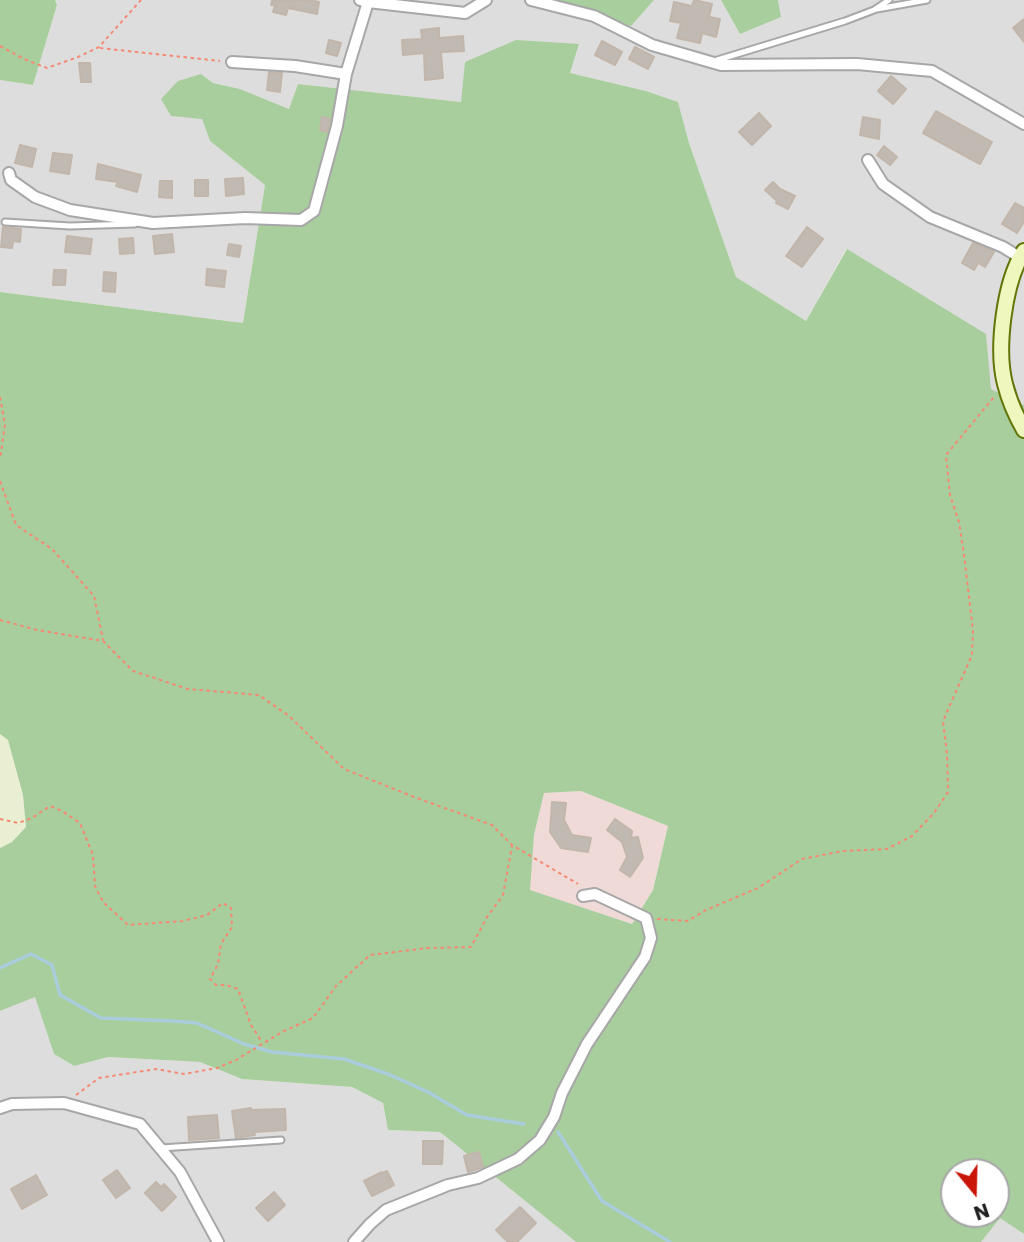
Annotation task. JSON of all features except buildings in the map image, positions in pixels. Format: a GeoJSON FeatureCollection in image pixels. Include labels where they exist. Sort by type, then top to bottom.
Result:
{"type":"FeatureCollection","features":[{"type":"Feature","properties":{"kind":"street"},"geometry":{"type":"LineString","coordinates":[[9,173],[12,180],[35,197],[70,210],[153,223],[245,218],[300,220],[314,211],[337,126],[346,74],[364,1],[465,13],[486,0]]}},
{"type":"Feature","properties":{"kind":"street"},"geometry":{"type":"LineString","coordinates":[[531,0],[594,16],[652,45],[721,65],[857,64],[932,71],[1024,124]]}},
{"type":"Feature","properties":{"kind":"street"},"geometry":{"type":"LineString","coordinates":[[232,62],[296,66],[346,74]]}},
{"type":"Feature","properties":{"kind":"street"},"geometry":{"type":"LineString","coordinates":[[868,160],[883,184],[930,217],[1022,256],[1005,302],[1001,341],[1004,383],[1024,430]]}},
{"type":"Feature","properties":{"kind":"street"},"geometry":{"type":"LineString","coordinates":[[354,1242],[386,1210],[448,1185],[478,1178],[518,1158],[540,1140],[554,1117],[562,1093],[587,1044],[645,957],[651,938],[646,918],[595,894],[583,896]]}},
{"type":"Feature","properties":{"kind":"street"},"geometry":{"type":"LineString","coordinates":[[0,1108],[12,1104],[64,1103],[140,1124],[180,1172],[218,1242]]}},
{"type":"Feature","properties":{"kind":"lane"},"geometry":{"type":"LineString","coordinates":[[874,10],[889,0]]}},
{"type":"Feature","properties":{"kind":"lane"},"geometry":{"type":"LineString","coordinates":[[711,62],[874,10],[927,0]]}},
{"type":"Feature","properties":{"kind":"lane"},"geometry":{"type":"LineString","coordinates":[[5,222],[82,226],[153,223]]}},
{"type":"Feature","properties":{"kind":"lane"},"geometry":{"type":"LineString","coordinates":[[161,1149],[281,1140]]}},
{"type":"Feature","properties":{"kind":"path"},"geometry":{"type":"LineString","coordinates":[[0,46],[47,68],[99,47],[141,0]]}},
{"type":"Feature","properties":{"kind":"path"},"geometry":{"type":"LineString","coordinates":[[99,47],[232,62]]}},
{"type":"Feature","properties":{"kind":"path"},"geometry":{"type":"LineString","coordinates":[[646,918],[688,921],[706,910],[758,888],[802,859],[843,851],[887,849],[912,836],[941,803],[948,792],[943,722],[972,655],[973,631],[959,522],[950,495],[946,455],[1004,383]]}},
{"type":"Feature","properties":{"kind":"path"},"geometry":{"type":"LineString","coordinates":[[0,397],[5,425],[0,458]]}},
{"type":"Feature","properties":{"kind":"path"},"geometry":{"type":"LineString","coordinates":[[0,481],[16,525],[52,549],[94,596],[103,641]]}},
{"type":"Feature","properties":{"kind":"path"},"geometry":{"type":"LineString","coordinates":[[0,620],[37,630],[103,641],[134,671],[188,689],[258,695],[289,716],[345,769],[492,825],[512,845],[595,894]]}},
{"type":"Feature","properties":{"kind":"path"},"geometry":{"type":"LineString","coordinates":[[0,819],[18,823],[32,818],[50,806],[62,810],[80,823],[93,855],[95,886],[103,902],[128,925],[183,921],[207,915],[223,903],[231,908],[232,927],[221,944],[218,964],[210,979],[216,985],[238,989],[251,1025],[262,1043]]}},
{"type":"Feature","properties":{"kind":"path"},"geometry":{"type":"LineString","coordinates":[[64,1103],[99,1078],[156,1069],[184,1074],[217,1068],[236,1060],[262,1043],[313,1018],[336,986],[370,955],[428,948],[471,947],[503,895],[512,845]]}},
{"type":"Feature","properties":{"kind":"shaded area"},"geometry":{"type":"Polygon","coordinates":[[[55,0],[532,0],[630,26],[654,0],[721,0],[740,34],[780,17],[778,0],[1024,0],[1024,405],[991,389],[846,249],[806,321],[736,277],[689,143],[678,102],[646,91],[570,73],[579,45],[461,102],[298,84],[289,109],[240,89],[213,83],[201,74],[202,119],[210,141],[265,185],[243,323],[0,292],[0,80],[33,85],[57,5],[55,0]]]}},
{"type":"Feature","properties":{"kind":"shaded area"},"geometry":{"type":"Polygon","coordinates":[[[581,791],[668,826],[653,890],[632,924],[529,890],[534,835],[544,793],[581,791]]]}},
{"type":"Feature","properties":{"kind":"shaded area"},"geometry":{"type":"Polygon","coordinates":[[[35,996],[54,1054],[74,1066],[108,1057],[200,1062],[242,1079],[352,1087],[383,1103],[388,1130],[440,1132],[576,1242],[0,1242],[0,1011],[35,996]]]}},
{"type":"Feature","properties":{"kind":"shaded area"},"geometry":{"type":"Polygon","coordinates":[[[1010,1224],[1024,1234],[1024,1242],[981,1242],[992,1228],[1010,1228],[1010,1224]]]}},
{"type":"Feature","properties":{"kind":"green space"},"geometry":{"type":"Polygon","coordinates":[[[0,0],[55,0],[57,5],[33,85],[0,80],[0,0]]]}},
{"type":"Feature","properties":{"kind":"green space"},"geometry":{"type":"Polygon","coordinates":[[[532,0],[654,0],[631,26],[532,0]]]}},
{"type":"Feature","properties":{"kind":"green space"},"geometry":{"type":"Polygon","coordinates":[[[721,0],[778,0],[781,17],[740,34],[721,0]]]}},
{"type":"Feature","properties":{"kind":"green space"},"geometry":{"type":"Polygon","coordinates":[[[516,40],[579,44],[570,73],[646,91],[678,102],[689,143],[736,277],[806,321],[847,249],[986,334],[991,389],[1024,405],[1024,1234],[1010,1225],[1010,1158],[940,1158],[940,1228],[992,1228],[981,1242],[576,1242],[440,1132],[388,1130],[383,1103],[352,1087],[242,1079],[200,1062],[108,1057],[74,1066],[54,1054],[35,997],[0,1011],[0,848],[12,842],[26,827],[23,795],[8,740],[0,734],[0,292],[243,323],[265,185],[210,141],[202,119],[171,116],[161,99],[178,81],[201,74],[213,83],[240,89],[289,109],[298,84],[461,102],[465,62],[516,40]],[[581,791],[544,793],[534,835],[530,890],[632,924],[653,890],[668,826],[581,791]]]}},
{"type":"Feature","properties":{"kind":"green space"},"geometry":{"type":"Polygon","coordinates":[[[0,734],[8,740],[23,796],[26,827],[12,842],[0,848],[0,734]]]}},
{"type":"Feature","properties":{"kind":"waterway"},"geometry":{"type":"LineString","coordinates":[[0,968],[31,954],[52,965],[60,995],[101,1018],[197,1023],[244,1044],[272,1052],[344,1059],[388,1074],[428,1092],[467,1115],[524,1124]]}},
{"type":"Feature","properties":{"kind":"waterway"},"geometry":{"type":"LineString","coordinates":[[558,1132],[602,1201],[670,1242]]}}]}
